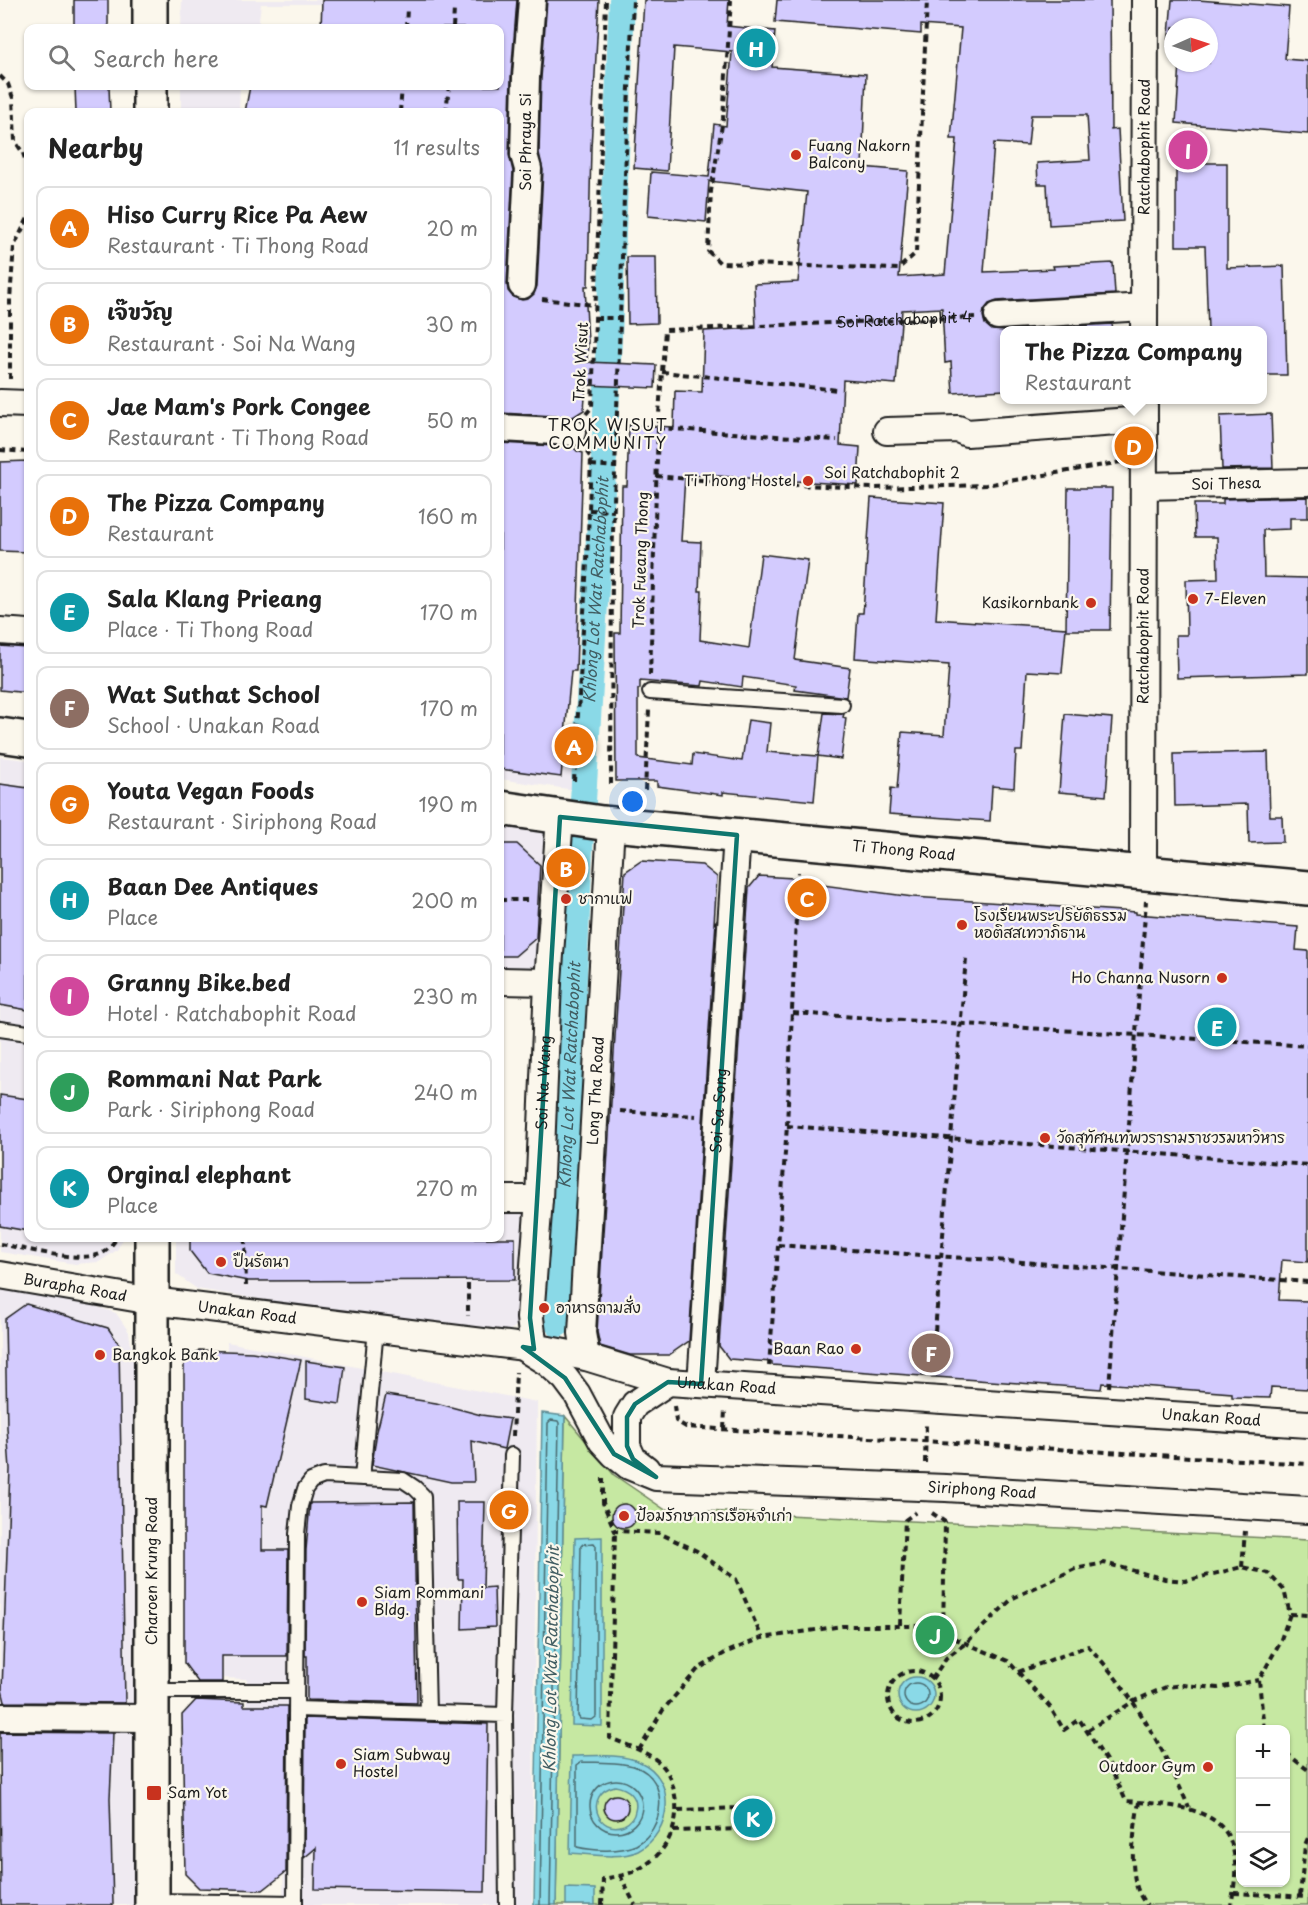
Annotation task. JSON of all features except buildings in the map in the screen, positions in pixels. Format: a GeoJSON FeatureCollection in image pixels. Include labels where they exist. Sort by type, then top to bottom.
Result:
{"type":"FeatureCollection","features":[{"type":"Feature","properties":{"kind":"main road"},"geometry":{"type":"LineString","coordinates":[[150,0],[150,24]]}},
{"type":"Feature","properties":{"kind":"main road"},"geometry":{"type":"LineString","coordinates":[[150,90],[150,108]]}},
{"type":"Feature","properties":{"kind":"main road"},"geometry":{"type":"LineString","coordinates":[[0,735],[24,738]]}},
{"type":"Feature","properties":{"kind":"main road","name":"Ti Thong Road"},"geometry":{"type":"LineString","coordinates":[[504,809],[586,821],[737,835],[1145,887],[1308,888]]}},
{"type":"Feature","properties":{"kind":"main road","name":"Charoen Krung Road"},"geometry":{"type":"LineString","coordinates":[[152,1242],[152,1903]]}},
{"type":"Feature","properties":{"kind":"street","name":"Soi Phraya Si"},"geometry":{"type":"LineString","coordinates":[[531,292],[528,169],[524,155],[532,0]]}},
{"type":"Feature","properties":{"kind":"street","name":"Ratchabophit Road"},"geometry":{"type":"LineString","coordinates":[[1144,319],[1145,0]]}},
{"type":"Feature","properties":{"kind":"street"},"geometry":{"type":"LineString","coordinates":[[998,316],[1144,319]]}},
{"type":"Feature","properties":{"kind":"street","name":"Ratchabophit Road"},"geometry":{"type":"LineString","coordinates":[[1144,410],[1145,887]]}},
{"type":"Feature","properties":{"kind":"street"},"geometry":{"type":"LineString","coordinates":[[887,431],[958,429],[967,433],[1144,410]]}},
{"type":"Feature","properties":{"kind":"street"},"geometry":{"type":"LineString","coordinates":[[504,428],[572,432]]}},
{"type":"Feature","properties":{"kind":"street","name":"Soi Thesa"},"geometry":{"type":"LineString","coordinates":[[1144,486],[1308,482]]}},
{"type":"Feature","properties":{"kind":"street"},"geometry":{"type":"LineString","coordinates":[[0,631],[24,633]]}},
{"type":"Feature","properties":{"kind":"street","name":"Soi Na Wang"},"geometry":{"type":"LineString","coordinates":[[524,1348],[530,1318],[539,1199],[548,982],[586,821]]}},
{"type":"Feature","properties":{"kind":"street","name":"Long Tha Road"},"geometry":{"type":"LineString","coordinates":[[586,821],[582,1333],[586,1357]]}},
{"type":"Feature","properties":{"kind":"street","name":"Soi Sa Song"},"geometry":{"type":"LineString","coordinates":[[701,1384],[737,835]]}},
{"type":"Feature","properties":{"kind":"street"},"geometry":{"type":"LineString","coordinates":[[504,981],[548,982]]}},
{"type":"Feature","properties":{"kind":"street"},"geometry":{"type":"LineString","coordinates":[[504,1199],[539,1199]]}},
{"type":"Feature","properties":{"kind":"street","name":"Burapha Road"},"geometry":{"type":"LineString","coordinates":[[0,1275],[152,1301]]}},
{"type":"Feature","properties":{"kind":"street","name":"Unakan Road"},"geometry":{"type":"LineString","coordinates":[[152,1301],[586,1357],[671,1389],[701,1384],[1308,1424]]}},
{"type":"Feature","properties":{"kind":"street","name":"Siriphong Road"},"geometry":{"type":"LineString","coordinates":[[524,1348],[566,1378],[602,1441],[614,1454],[629,1466],[656,1477],[946,1488],[1308,1510]]}},
{"type":"Feature","properties":{"kind":"street"},"geometry":{"type":"LineString","coordinates":[[656,1477],[633,1459],[627,1446],[627,1417],[635,1404],[671,1389]]}},
{"type":"Feature","properties":{"kind":"street"},"geometry":{"type":"LineString","coordinates":[[0,1717],[152,1705]]}},
{"type":"Feature","properties":{"kind":"lane"},"geometry":{"type":"LineString","coordinates":[[650,692],[842,705]]}},
{"type":"Feature","properties":{"kind":"lane"},"geometry":{"type":"LineString","coordinates":[[0,1029],[24,1032]]}},
{"type":"Feature","properties":{"kind":"lane"},"geometry":{"type":"LineString","coordinates":[[362,1478],[376,1329]]}},
{"type":"Feature","properties":{"kind":"lane"},"geometry":{"type":"LineString","coordinates":[[507,1905],[505,1715],[512,1455]]}},
{"type":"Feature","properties":{"kind":"lane"},"geometry":{"type":"LineString","coordinates":[[152,1903],[295,1904],[297,1534],[300,1506],[305,1489],[311,1481],[324,1476],[403,1480],[423,1496],[428,1713]]}},
{"type":"Feature","properties":{"kind":"lane"},"geometry":{"type":"LineString","coordinates":[[152,1705],[296,1691]]}},
{"type":"Feature","properties":{"kind":"lane"},"geometry":{"type":"LineString","coordinates":[[296,1709],[505,1715]]}},
{"type":"Feature","properties":{"kind":"path","name":"Trok Wisut"},"geometry":{"type":"LineString","coordinates":[[572,432],[576,422],[592,407],[606,0]]}},
{"type":"Feature","properties":{"kind":"path"},"geometry":{"type":"LineString","coordinates":[[611,784],[614,510],[633,0]]}},
{"type":"Feature","properties":{"kind":"path"},"geometry":{"type":"LineString","coordinates":[[731,0],[723,119],[711,191],[708,251],[720,263],[898,269],[916,254],[927,0]]}},
{"type":"Feature","properties":{"kind":"path"},"geometry":{"type":"LineString","coordinates":[[406,24],[407,8]]}},
{"type":"Feature","properties":{"kind":"path"},"geometry":{"type":"LineString","coordinates":[[453,24],[454,9]]}},
{"type":"Feature","properties":{"kind":"path"},"geometry":{"type":"LineString","coordinates":[[0,76],[8,84],[14,98],[15,141],[24,156]]}},
{"type":"Feature","properties":{"kind":"path"},"geometry":{"type":"LineString","coordinates":[[400,108],[402,90]]}},
{"type":"Feature","properties":{"kind":"path"},"geometry":{"type":"LineString","coordinates":[[446,108],[449,90]]}},
{"type":"Feature","properties":{"kind":"path"},"geometry":{"type":"LineString","coordinates":[[13,404],[10,299],[14,246],[24,226]]}},
{"type":"Feature","properties":{"kind":"path"},"geometry":{"type":"LineString","coordinates":[[531,292],[595,305]]}},
{"type":"Feature","properties":{"kind":"path","name":"Soi Ratchabophit 4"},"geometry":{"type":"LineString","coordinates":[[665,330],[998,316]]}},
{"type":"Feature","properties":{"kind":"path"},"geometry":{"type":"LineString","coordinates":[[596,318],[620,318]]}},
{"type":"Feature","properties":{"kind":"path","name":"Trok Fueang Thong"},"geometry":{"type":"LineString","coordinates":[[645,790],[658,428],[665,330]]}},
{"type":"Feature","properties":{"kind":"path"},"geometry":{"type":"LineString","coordinates":[[662,372],[838,390]]}},
{"type":"Feature","properties":{"kind":"path"},"geometry":{"type":"LineString","coordinates":[[658,428],[837,440]]}},
{"type":"Feature","properties":{"kind":"path"},"geometry":{"type":"LineString","coordinates":[[572,432],[576,444],[585,450],[591,458],[592,465],[574,782]]}},
{"type":"Feature","properties":{"kind":"path"},"geometry":{"type":"LineString","coordinates":[[0,450],[24,452]]}},
{"type":"Feature","properties":{"kind":"path","name":"Soi Ratchabophit 2"},"geometry":{"type":"LineString","coordinates":[[656,476],[723,482],[874,488],[986,484],[1126,461]]}},
{"type":"Feature","properties":{"kind":"path"},"geometry":{"type":"LineString","coordinates":[[592,465],[616,467]]}},
{"type":"Feature","properties":{"kind":"path"},"geometry":{"type":"LineString","coordinates":[[591,510],[614,510]]}},
{"type":"Feature","properties":{"kind":"path"},"geometry":{"type":"LineString","coordinates":[[769,1367],[787,1126],[798,872]]}},
{"type":"Feature","properties":{"kind":"path"},"geometry":{"type":"LineString","coordinates":[[1108,1392],[1145,887]]}},
{"type":"Feature","properties":{"kind":"path"},"geometry":{"type":"LineString","coordinates":[[504,900],[533,900]]}},
{"type":"Feature","properties":{"kind":"path"},"geometry":{"type":"LineString","coordinates":[[935,1331],[966,958]]}},
{"type":"Feature","properties":{"kind":"path"},"geometry":{"type":"LineString","coordinates":[[793,1013],[1308,1046]]}},
{"type":"Feature","properties":{"kind":"path"},"geometry":{"type":"LineString","coordinates":[[618,1111],[705,1117]]}},
{"type":"Feature","properties":{"kind":"path"},"geometry":{"type":"LineString","coordinates":[[787,1126],[1308,1165]]}},
{"type":"Feature","properties":{"kind":"path"},"geometry":{"type":"LineString","coordinates":[[0,1244],[70,1257],[92,1256],[104,1252],[113,1242]]}},
{"type":"Feature","properties":{"kind":"path"},"geometry":{"type":"LineString","coordinates":[[244,1242],[246,1290]]}},
{"type":"Feature","properties":{"kind":"path"},"geometry":{"type":"LineString","coordinates":[[778,1245],[1308,1282]]}},
{"type":"Feature","properties":{"kind":"path"},"geometry":{"type":"LineString","coordinates":[[468,1284],[468,1324]]}},
{"type":"Feature","properties":{"kind":"path"},"geometry":{"type":"LineString","coordinates":[[512,1455],[524,1348]]}},
{"type":"Feature","properties":{"kind":"path"},"geometry":{"type":"LineString","coordinates":[[671,1389],[676,1421],[686,1428],[925,1440],[1308,1464]]}},
{"type":"Feature","properties":{"kind":"path"},"geometry":{"type":"LineString","coordinates":[[924,1473],[926,1420]]}},
{"type":"Feature","properties":{"kind":"path"},"geometry":{"type":"LineString","coordinates":[[602,1441],[603,1503],[615,1531],[610,1738],[639,1750],[661,1763],[672,1782],[678,1810],[673,1831],[654,1858],[631,1873],[603,1879],[602,1905]]}},
{"type":"Feature","properties":{"kind":"path"},"geometry":{"type":"LineString","coordinates":[[1242,1567],[1247,1506]]}},
{"type":"Feature","properties":{"kind":"path"},"geometry":{"type":"LineString","coordinates":[[900,1626],[905,1520],[923,1507]]}},
{"type":"Feature","properties":{"kind":"path"},"geometry":{"type":"LineString","coordinates":[[930,1512],[945,1522],[942,1632]]}},
{"type":"Feature","properties":{"kind":"path"},"geometry":{"type":"LineString","coordinates":[[615,1531],[659,1533],[697,1551],[736,1579],[762,1638]]}},
{"type":"Feature","properties":{"kind":"path"},"geometry":{"type":"LineString","coordinates":[[932,1679],[946,1658],[966,1643],[1013,1598],[1075,1569],[1104,1563],[1165,1579],[1185,1581],[1242,1567],[1268,1573],[1284,1590],[1290,1614],[1280,1642],[1259,1680],[1264,1725]]}},
{"type":"Feature","properties":{"kind":"path"},"geometry":{"type":"LineString","coordinates":[[1290,1614],[1308,1615]]}},
{"type":"Feature","properties":{"kind":"path"},"geometry":{"type":"LineString","coordinates":[[639,1750],[663,1710],[698,1669],[727,1652],[762,1638],[842,1626],[925,1626],[1008,1661],[1050,1707],[1064,1730],[1079,1719],[1111,1768],[1126,1801],[1190,1809],[1216,1820],[1232,1839],[1237,1861],[1231,1905]]}},
{"type":"Feature","properties":{"kind":"path"},"geometry":{"type":"LineString","coordinates":[[1018,1672],[1088,1646],[1111,1669],[1134,1701],[1173,1770],[1190,1809]]}},
{"type":"Feature","properties":{"kind":"path"},"geometry":{"type":"LineString","coordinates":[[913,1671],[921,1672],[932,1679],[940,1697],[935,1713],[920,1723],[902,1721],[895,1716],[888,1700],[888,1691],[897,1677],[913,1671]]}},
{"type":"Feature","properties":{"kind":"path"},"geometry":{"type":"LineString","coordinates":[[1088,1730],[1134,1701],[1166,1687],[1183,1685],[1218,1688],[1259,1680]]}},
{"type":"Feature","properties":{"kind":"path"},"geometry":{"type":"LineString","coordinates":[[1290,1756],[1308,1770]]}},
{"type":"Feature","properties":{"kind":"path"},"geometry":{"type":"LineString","coordinates":[[1139,1802],[1134,1837],[1134,1875],[1140,1897],[1147,1905]]}},
{"type":"Feature","properties":{"kind":"path"},"geometry":{"type":"LineString","coordinates":[[673,1831],[742,1829],[741,1808],[678,1810]]}},
{"type":"Feature","properties":{"kind":"path"},"geometry":{"type":"LineString","coordinates":[[1300,1896],[1305,1845],[1308,1838]]}},
{"type":"Feature","properties":{"kind":"path"},"geometry":{"type":"LineString","coordinates":[[620,1875],[635,1905]]}},
{"type":"Feature","properties":{"kind":"path"},"geometry":{"type":"LineString","coordinates":[[1234,1893],[1308,1897]]}},
{"type":"Feature","properties":{"kind":"highlighted area"},"geometry":{"type":"Polygon","coordinates":[[[560,817],[737,835],[701,1384],[668,1382],[635,1404],[627,1417],[627,1446],[633,1459],[656,1477],[614,1454],[565,1378],[523,1347],[534,1349],[530,1318],[560,817]]]}},
{"type":"Feature","properties":{"kind":"shaded area"},"geometry":{"type":"Polygon","coordinates":[[[182,0],[355,0],[354,24],[321,24],[322,4],[261,4],[258,24],[181,24],[182,0]]]}},
{"type":"Feature","properties":{"kind":"shaded area"},"geometry":{"type":"Polygon","coordinates":[[[181,90],[240,90],[239,108],[181,108],[181,90]]]}},
{"type":"Feature","properties":{"kind":"shaded area"},"geometry":{"type":"Polygon","coordinates":[[[504,715],[534,719],[533,735],[583,741],[575,790],[504,780],[504,715]]]}},
{"type":"Feature","properties":{"kind":"shaded area"},"geometry":{"type":"Polygon","coordinates":[[[0,757],[24,760],[24,1242],[121,1242],[117,1250],[99,1262],[75,1264],[0,1252],[0,757]]]}},
{"type":"Feature","properties":{"kind":"shaded area"},"geometry":{"type":"Polygon","coordinates":[[[504,827],[553,834],[543,970],[504,970],[504,827]]]}},
{"type":"Feature","properties":{"kind":"shaded area"},"geometry":{"type":"Polygon","coordinates":[[[504,1207],[530,1207],[524,1316],[514,1328],[496,1337],[197,1289],[176,1274],[176,1242],[504,1242],[504,1207]]]}},
{"type":"Feature","properties":{"kind":"shaded area"},"geometry":{"type":"Polygon","coordinates":[[[0,1287],[82,1302],[116,1313],[129,1332],[136,1380],[135,1905],[0,1905],[0,1287]]]}},
{"type":"Feature","properties":{"kind":"shaded area"},"geometry":{"type":"Polygon","coordinates":[[[227,1342],[537,1402],[532,1905],[283,1905],[285,1812],[245,1811],[247,1679],[223,1678],[227,1342]]]}},
{"type":"Feature","properties":{"kind":"green space"},"geometry":{"type":"Polygon","coordinates":[[[565,1416],[614,1475],[664,1509],[1308,1540],[1308,1905],[556,1905],[565,1416]]]}},
{"type":"Feature","properties":{"kind":"water"},"geometry":{"type":"Polygon","coordinates":[[[542,1413],[565,1416],[556,1905],[534,1905],[542,1413]]]}},
{"type":"Feature","properties":{"kind":"water"},"geometry":{"type":"Polygon","coordinates":[[[602,1537],[602,1726],[572,1725],[575,1538],[602,1537]]]}},
{"type":"Feature","properties":{"kind":"water"},"geometry":{"type":"Polygon","coordinates":[[[916,1677],[929,1682],[934,1695],[929,1708],[916,1713],[903,1708],[898,1695],[903,1682],[916,1677]]]}},
{"type":"Feature","properties":{"kind":"water"},"geometry":{"type":"Polygon","coordinates":[[[572,1756],[624,1757],[640,1762],[652,1770],[665,1793],[666,1806],[664,1819],[658,1832],[649,1843],[630,1854],[604,1856],[570,1853],[572,1756]],[[615,1786],[605,1790],[596,1805],[601,1820],[615,1827],[630,1821],[634,1816],[636,1806],[634,1797],[615,1786]]]}},
{"type":"Feature","properties":{"kind":"water"},"geometry":{"type":"Polygon","coordinates":[[[566,1888],[595,1889],[595,1905],[566,1905],[566,1888]]]}},
{"type":"Feature","properties":{"kind":"waterway","name":"Khlong Lot Wat Ratchabophit"},"geometry":{"type":"LineString","coordinates":[[558,1324],[579,866],[605,440],[622,0]]}},
{"type":"Feature","properties":{"kind":"place","name":"Baan Dee Antiques"},"geometry":{"type":"Point","coordinates":[756,48]}},
{"type":"Feature","properties":{"kind":"place","name":"Granny Bike.bed"},"geometry":{"type":"Point","coordinates":[1188,150]}},
{"type":"Feature","properties":{"kind":"place","name":"Fuang Nakorn Balcony"},"geometry":{"type":"Point","coordinates":[796,155]}},
{"type":"Feature","properties":{"kind":"place","name":"The Pizza Company"},"geometry":{"type":"Point","coordinates":[1134,446]}},
{"type":"Feature","properties":{"kind":"place","name":"Ti Thong Hostel"},"geometry":{"type":"Point","coordinates":[808,481]}},
{"type":"Feature","properties":{"kind":"place","name":"7-Eleven"},"geometry":{"type":"Point","coordinates":[1193,599]}},
{"type":"Feature","properties":{"kind":"place","name":"Kasikornbank"},"geometry":{"type":"Point","coordinates":[1091,603]}},
{"type":"Feature","properties":{"kind":"place","name":"Hiso Curry Rice Pa Aew"},"geometry":{"type":"Point","coordinates":[574,746]}},
{"type":"Feature","properties":{"kind":"place","name":"เจ๊ขวัญ"},"geometry":{"type":"Point","coordinates":[566,868]}},
{"type":"Feature","properties":{"kind":"place","name":"Jae Mam's Pork Congee"},"geometry":{"type":"Point","coordinates":[807,898]}},
{"type":"Feature","properties":{"kind":"place","name":"ชากาแฟ"},"geometry":{"type":"Point","coordinates":[566,899]}},
{"type":"Feature","properties":{"kind":"place","name":"โรงเรียนพระปริยัติธรรม หอติสสเทวาภิธาน"},"geometry":{"type":"Point","coordinates":[962,925]}},
{"type":"Feature","properties":{"kind":"place","name":"Ho Channa Nusorn"},"geometry":{"type":"Point","coordinates":[1222,978]}},
{"type":"Feature","properties":{"kind":"place","name":"Sala Klang Prieang"},"geometry":{"type":"Point","coordinates":[1217,1027]}},
{"type":"Feature","properties":{"kind":"place","name":"วัดสุทัศนเทพวรารามราชวรมหาวิหาร"},"geometry":{"type":"Point","coordinates":[1045,1138]}},
{"type":"Feature","properties":{"kind":"place","name":"ปืนรัตนา"},"geometry":{"type":"Point","coordinates":[221,1262]}},
{"type":"Feature","properties":{"kind":"place","name":"อาหารตามสั่ง"},"geometry":{"type":"Point","coordinates":[544,1308]}},
{"type":"Feature","properties":{"kind":"place","name":"Baan Rao"},"geometry":{"type":"Point","coordinates":[856,1349]}},
{"type":"Feature","properties":{"kind":"place","name":"Wat Suthat School"},"geometry":{"type":"Point","coordinates":[931,1353]}},
{"type":"Feature","properties":{"kind":"place","name":"Bangkok Bank"},"geometry":{"type":"Point","coordinates":[100,1355]}},
{"type":"Feature","properties":{"kind":"place","name":"Youta Vegan Foods"},"geometry":{"type":"Point","coordinates":[509,1510]}},
{"type":"Feature","properties":{"kind":"place","name":"ป้อมรักษาการเรือนจำเก่า"},"geometry":{"type":"Point","coordinates":[624,1516]}},
{"type":"Feature","properties":{"kind":"place","name":"Siam Rommani Bldg."},"geometry":{"type":"Point","coordinates":[362,1602]}},
{"type":"Feature","properties":{"kind":"place","name":"Rommani Nat Park"},"geometry":{"type":"Point","coordinates":[935,1635]}},
{"type":"Feature","properties":{"kind":"place","name":"Siam Subway Hostel"},"geometry":{"type":"Point","coordinates":[341,1764]}},
{"type":"Feature","properties":{"kind":"place","name":"Outdoor Gym"},"geometry":{"type":"Point","coordinates":[1208,1767]}},
{"type":"Feature","properties":{"kind":"place","name":"Sam Yot"},"geometry":{"type":"Point","coordinates":[154,1793]}},
{"type":"Feature","properties":{"kind":"place","name":"Orginal elephant"},"geometry":{"type":"Point","coordinates":[753,1818]}},
{"type":"Feature","properties":{"kind":"district","name":"TROK WISUT COMMUNITY"},"geometry":{"type":"Point","coordinates":[608,434]}}]}
